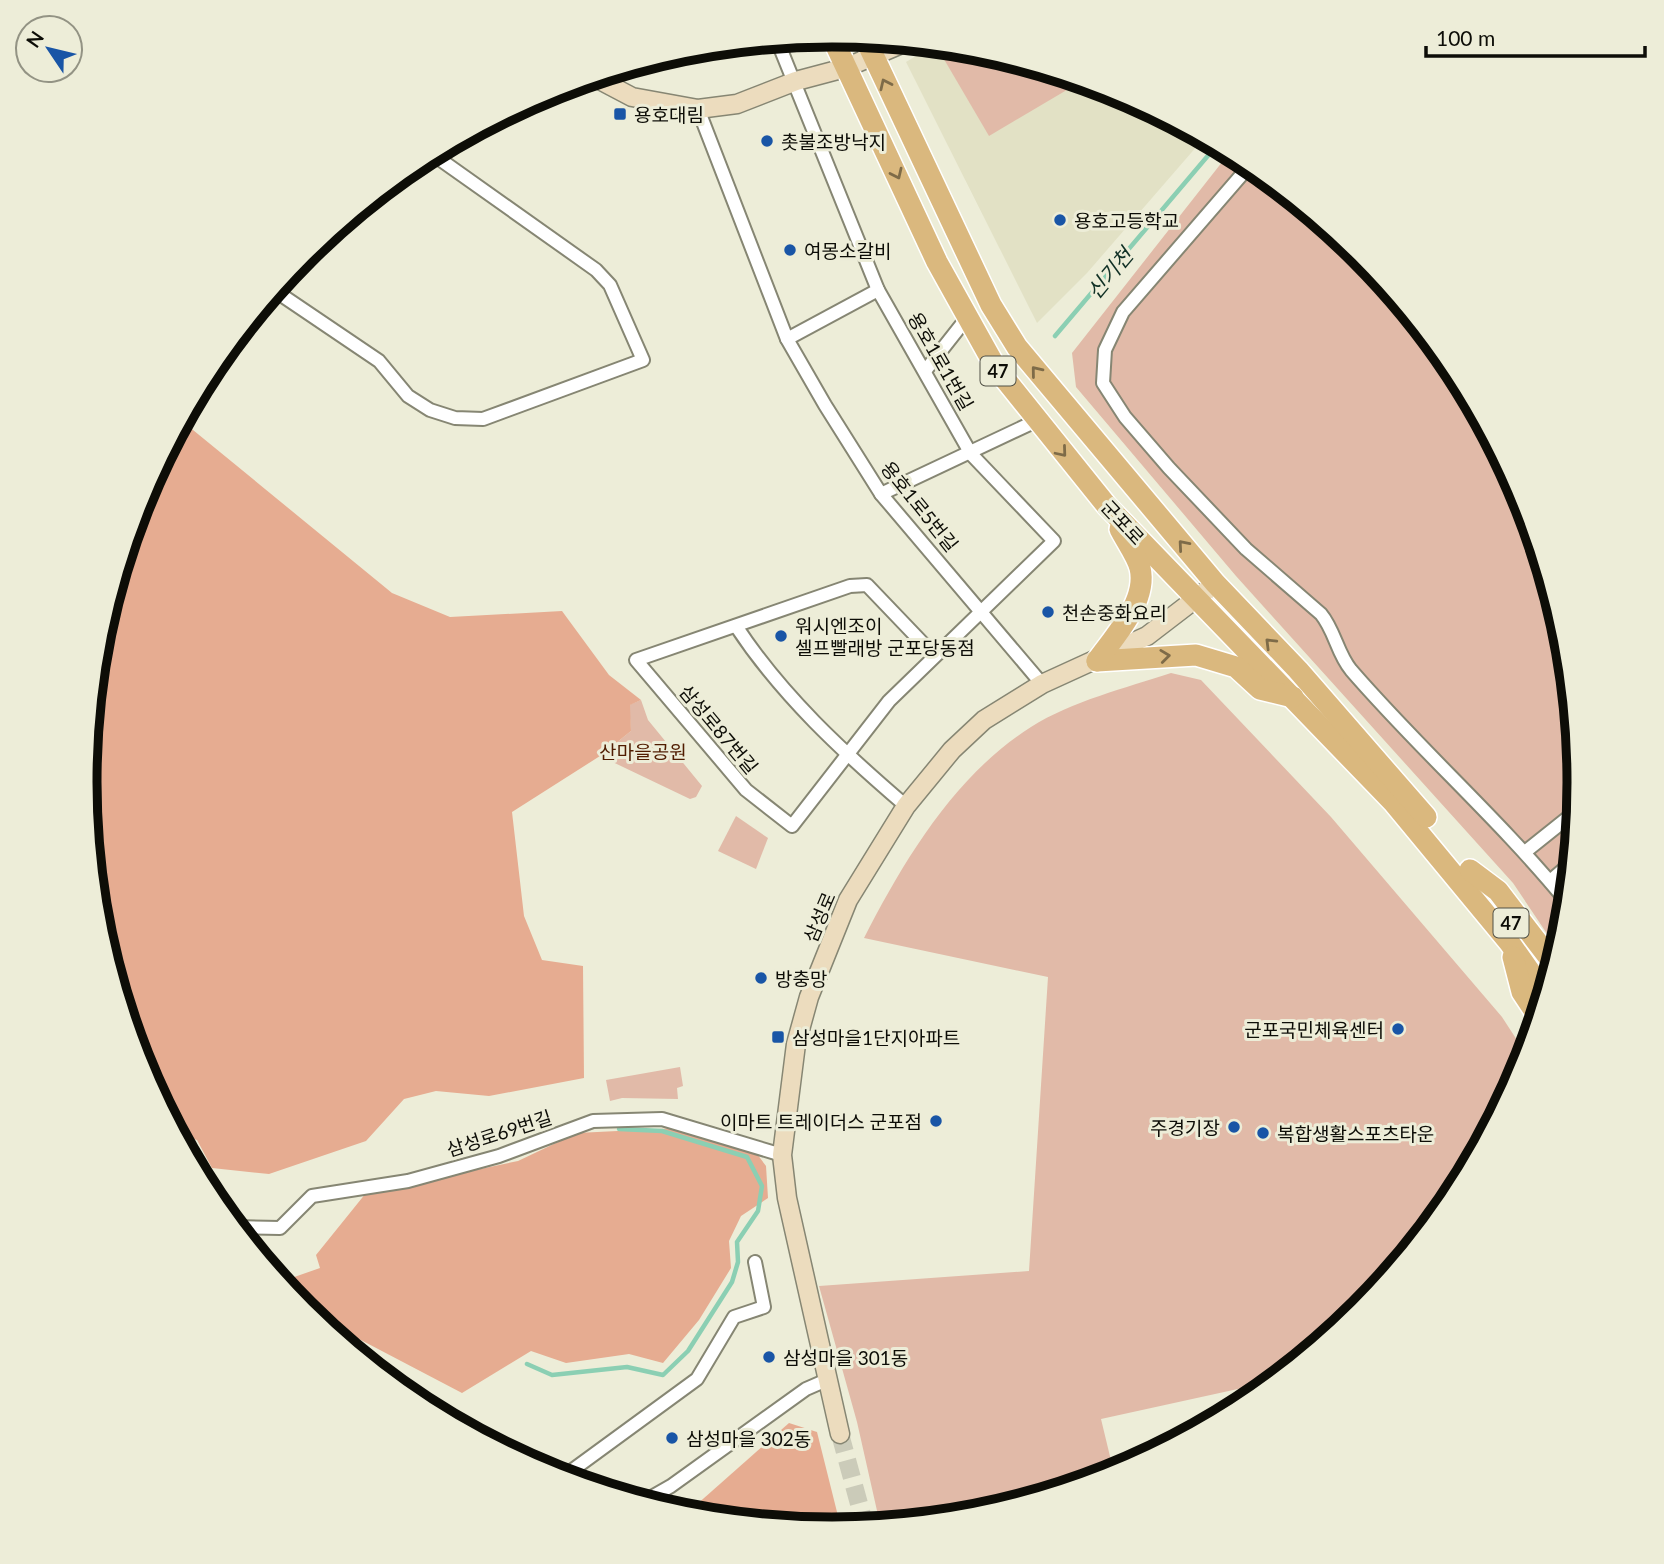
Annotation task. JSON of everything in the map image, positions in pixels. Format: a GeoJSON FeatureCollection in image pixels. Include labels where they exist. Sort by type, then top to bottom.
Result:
{"type":"FeatureCollection","features":[{"type":"Feature","properties":{"kind":"main road","name":"군포로"},"geometry":{"type":"LineString","coordinates":[[836,47],[967,319],[996,368],[1107,506],[1394,803],[1509,942],[1538,984]]}},
{"type":"Feature","properties":{"kind":"main road","name":"군포로"},"geometry":{"type":"LineString","coordinates":[[870,49],[1006,331],[1061,401],[1215,583],[1378,761],[1471,870],[1543,967]]}},
{"type":"Feature","properties":{"kind":"main road"},"geometry":{"type":"LineString","coordinates":[[1097,661],[1131,611],[1141,580],[1140,568],[1107,506]]}},
{"type":"Feature","properties":{"kind":"main road"},"geometry":{"type":"LineString","coordinates":[[1097,661],[1196,654],[1236,667],[1260,688],[1294,698]]}},
{"type":"Feature","properties":{"kind":"main road"},"geometry":{"type":"LineString","coordinates":[[1310,715],[1314,710],[1317,711],[1363,757],[1378,761]]}},
{"type":"Feature","properties":{"kind":"main road","name":"군포로"},"geometry":{"type":"LineString","coordinates":[[1471,870],[1498,891],[1546,954]]}},
{"type":"Feature","properties":{"kind":"main road","name":"군포로"},"geometry":{"type":"LineString","coordinates":[[1509,942],[1522,992],[1532,1006]]}},
{"type":"Feature","properties":{"kind":"street"},"geometry":{"type":"LineString","coordinates":[[606,83],[632,97],[698,109],[737,104],[796,81],[845,68],[867,48]]}},
{"type":"Feature","properties":{"kind":"street","name":"용호1로1번길"},"geometry":{"type":"LineString","coordinates":[[782,49],[878,290],[971,454],[1054,541],[983,612]]}},
{"type":"Feature","properties":{"kind":"street","name":"용호1로5번길"},"geometry":{"type":"LineString","coordinates":[[698,109],[787,339],[881,494],[1042,684]]}},
{"type":"Feature","properties":{"kind":"street"},"geometry":{"type":"LineString","coordinates":[[282,296],[379,361],[408,396],[430,410],[455,418],[483,419],[643,360],[610,285],[596,270],[441,160]]}},
{"type":"Feature","properties":{"kind":"street"},"geometry":{"type":"LineString","coordinates":[[1243,173],[1123,312],[1105,350],[1103,383],[1125,417],[1169,468],[1246,549],[1326,620],[1349,668],[1525,852],[1558,891]]}},
{"type":"Feature","properties":{"kind":"street"},"geometry":{"type":"LineString","coordinates":[[787,339],[878,290]]}},
{"type":"Feature","properties":{"kind":"street"},"geometry":{"type":"LineString","coordinates":[[925,372],[967,319]]}},
{"type":"Feature","properties":{"kind":"street"},"geometry":{"type":"LineString","coordinates":[[881,494],[971,454],[1036,421]]}},
{"type":"Feature","properties":{"kind":"street","name":"삼성로"},"geometry":{"type":"LineString","coordinates":[[840,1434],[787,1198],[782,1156],[796,1044],[809,997],[848,900],[906,806],[952,750],[984,720],[1042,684],[1147,636],[1215,583]]}},
{"type":"Feature","properties":{"kind":"street","name":"삼성로87번길"},"geometry":{"type":"LineString","coordinates":[[867,585],[934,655],[888,701],[792,826],[746,790],[636,660],[736,626],[850,586],[867,585]]}},
{"type":"Feature","properties":{"kind":"street"},"geometry":{"type":"LineString","coordinates":[[934,655],[983,612]]}},
{"type":"Feature","properties":{"kind":"street"},"geometry":{"type":"LineString","coordinates":[[736,626],[755,655],[846,755],[906,806]]}},
{"type":"Feature","properties":{"kind":"street"},"geometry":{"type":"LineString","coordinates":[[1525,852],[1565,820]]}},
{"type":"Feature","properties":{"kind":"street"},"geometry":{"type":"LineString","coordinates":[[1550,881],[1561,872]]}},
{"type":"Feature","properties":{"kind":"street","name":"삼성로69번길"},"geometry":{"type":"LineString","coordinates":[[248,1227],[280,1228],[312,1196],[408,1181],[499,1156],[593,1121],[662,1119],[782,1156]]}},
{"type":"Feature","properties":{"kind":"street"},"geometry":{"type":"LineString","coordinates":[[573,1469],[696,1379],[734,1317],[764,1307],[755,1262]]}},
{"type":"Feature","properties":{"kind":"street"},"geometry":{"type":"LineString","coordinates":[[655,1495],[806,1389],[829,1379]]}},
{"type":"Feature","properties":{"kind":"shaded area","name":"용호고등학교"},"geometry":{"type":"Polygon","coordinates":[[[920,53],[975,61],[1022,72],[1113,103],[1198,145],[1087,273],[1037,323],[906,62],[920,53]]]}},
{"type":"Feature","properties":{"kind":"shaded area"},"geometry":{"type":"Polygon","coordinates":[[[189,427],[392,593],[450,617],[562,611],[609,675],[641,700],[630,705],[631,731],[600,756],[512,812],[524,916],[542,960],[583,966],[584,1078],[489,1096],[436,1091],[404,1099],[366,1141],[269,1174],[212,1168],[197,1140],[190,1138],[153,1063],[122,972],[104,878],[97,782],[104,686],[122,592],[153,501],[189,427]]]}},
{"type":"Feature","properties":{"kind":"shaded area"},"geometry":{"type":"Polygon","coordinates":[[[678,1128],[754,1150],[766,1166],[768,1198],[741,1216],[729,1241],[731,1268],[699,1320],[663,1363],[629,1354],[566,1363],[531,1351],[462,1393],[359,1339],[356,1340],[312,1302],[291,1278],[320,1268],[316,1255],[366,1193],[518,1161],[577,1133],[678,1128]]]}},
{"type":"Feature","properties":{"kind":"shaded area"},"geometry":{"type":"Polygon","coordinates":[[[789,1423],[817,1432],[838,1517],[784,1515],[697,1504],[789,1423]]]}},
{"type":"Feature","properties":{"kind":"green space"},"geometry":{"type":"Polygon","coordinates":[[[942,56],[1022,72],[1071,87],[989,136],[942,56]]]}},
{"type":"Feature","properties":{"kind":"green space"},"geometry":{"type":"Polygon","coordinates":[[[1223,161],[1279,199],[1352,262],[1415,335],[1468,415],[1511,501],[1542,592],[1553,639],[1565,734],[1567,782],[1560,878],[1550,938],[1513,883],[1236,576],[1076,387],[1072,353],[1223,161]]]}},
{"type":"Feature","properties":{"kind":"green space","name":"복합생활스포츠타운"},"geometry":{"type":"Polygon","coordinates":[[[1171,673],[1201,680],[1331,817],[1502,1017],[1519,1043],[1491,1107],[1468,1149],[1415,1229],[1352,1302],[1279,1365],[1249,1386],[1101,1419],[1111,1462],[1068,1478],[955,1506],[878,1515],[857,1422],[819,1286],[1029,1271],[1048,977],[864,938],[914,850],[955,794],[978,769],[1031,727],[1100,696],[1171,673]]]}},
{"type":"Feature","properties":{"kind":"green space","name":"산마을공원"},"geometry":{"type":"Polygon","coordinates":[[[641,700],[648,720],[702,786],[696,797],[690,799],[600,756],[631,731],[629,705],[641,700]]]}},
{"type":"Feature","properties":{"kind":"green space"},"geometry":{"type":"Polygon","coordinates":[[[736,816],[768,838],[756,869],[718,851],[736,816]]]}},
{"type":"Feature","properties":{"kind":"green space"},"geometry":{"type":"Polygon","coordinates":[[[680,1067],[683,1086],[677,1088],[678,1099],[622,1098],[610,1101],[606,1080],[680,1067]]]}},
{"type":"Feature","properties":{"kind":"waterway","name":"신기천"},"geometry":{"type":"LineString","coordinates":[[1055,336],[1210,153]]}},
{"type":"Feature","properties":{"kind":"waterway"},"geometry":{"type":"LineString","coordinates":[[527,1364],[552,1375],[627,1367],[663,1375],[688,1351],[732,1282],[738,1262],[737,1242],[758,1211],[762,1186],[747,1157],[662,1131],[619,1129]]}},
{"type":"Feature","properties":{"kind":"tunnel"},"geometry":{"type":"LineString","coordinates":[[840,1434],[862,1516]]}},
{"type":"Feature","properties":{"kind":"place","name":"용호대림"},"geometry":{"type":"Point","coordinates":[620,114]}},
{"type":"Feature","properties":{"kind":"place","name":"촛불조방낙지"},"geometry":{"type":"Point","coordinates":[767,141]}},
{"type":"Feature","properties":{"kind":"place","name":"용호고등학교"},"geometry":{"type":"Point","coordinates":[1060,220]}},
{"type":"Feature","properties":{"kind":"place","name":"여몽소갈비"},"geometry":{"type":"Point","coordinates":[790,250]}},
{"type":"Feature","properties":{"kind":"place","name":"천손중화요리"},"geometry":{"type":"Point","coordinates":[1048,612]}},
{"type":"Feature","properties":{"kind":"place","name":"워시엔조이 셀프빨래방 군포당동점"},"geometry":{"type":"Point","coordinates":[781,636]}},
{"type":"Feature","properties":{"kind":"place","name":"방충망"},"geometry":{"type":"Point","coordinates":[761,978]}},
{"type":"Feature","properties":{"kind":"place","name":"군포국민체육센터"},"geometry":{"type":"Point","coordinates":[1398,1029]}},
{"type":"Feature","properties":{"kind":"place","name":"삼성마을1단지아파트"},"geometry":{"type":"Point","coordinates":[778,1037]}},
{"type":"Feature","properties":{"kind":"place","name":"이마트 트레이더스 군포점"},"geometry":{"type":"Point","coordinates":[936,1121]}},
{"type":"Feature","properties":{"kind":"place","name":"주경기장"},"geometry":{"type":"Point","coordinates":[1234,1127]}},
{"type":"Feature","properties":{"kind":"place","name":"복합생활스포츠타운"},"geometry":{"type":"Point","coordinates":[1263,1133]}},
{"type":"Feature","properties":{"kind":"place","name":"삼성마을 301동"},"geometry":{"type":"Point","coordinates":[769,1357]}},
{"type":"Feature","properties":{"kind":"place","name":"삼성마을 302동"},"geometry":{"type":"Point","coordinates":[672,1438]}}]}
